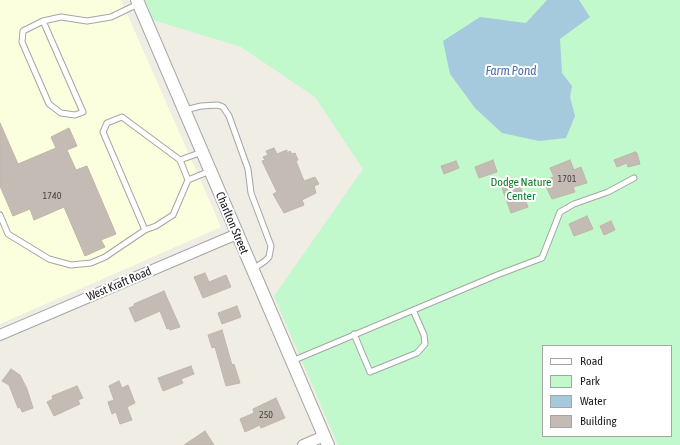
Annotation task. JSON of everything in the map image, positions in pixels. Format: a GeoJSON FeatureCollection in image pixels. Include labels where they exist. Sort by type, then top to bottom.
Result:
{"type":"FeatureCollection","features":[{"type":"Feature","properties":{"kind":"street","name":"Charlton Street"},"geometry":{"type":"LineString","coordinates":[[138,2],[326,440]]}},
{"type":"Feature","properties":{"kind":"street","name":"West Kraft Road"},"geometry":{"type":"LineString","coordinates":[[0,335],[237,234]]}},
{"type":"Feature","properties":{"kind":"street"},"geometry":{"type":"LineString","coordinates":[[302,445],[326,440]]}},
{"type":"Feature","properties":{"kind":"lane"},"geometry":{"type":"LineString","coordinates":[[43,21],[83,112],[76,115],[61,113],[49,104],[22,42],[23,30],[43,21],[61,17],[87,21],[111,17],[138,2]]}},
{"type":"Feature","properties":{"kind":"lane"},"geometry":{"type":"LineString","coordinates":[[184,111],[201,106],[218,106],[223,108],[229,116],[248,169],[251,193],[271,246],[269,257],[252,269]]}},
{"type":"Feature","properties":{"kind":"lane"},"geometry":{"type":"LineString","coordinates":[[145,230],[103,132],[107,123],[122,118],[180,160],[188,180]]}},
{"type":"Feature","properties":{"kind":"lane"},"geometry":{"type":"LineString","coordinates":[[180,160],[202,152]]}},
{"type":"Feature","properties":{"kind":"lane"},"geometry":{"type":"LineString","coordinates":[[0,216],[8,234],[49,259],[71,265],[91,263],[105,257],[145,230],[156,226],[173,215],[188,180],[210,171]]}},
{"type":"Feature","properties":{"kind":"lane"},"geometry":{"type":"LineString","coordinates":[[292,361],[497,275],[542,258],[560,212],[574,204],[608,192],[634,178]]}},
{"type":"Feature","properties":{"kind":"lane"},"geometry":{"type":"LineString","coordinates":[[354,334],[370,372],[417,353],[425,344],[424,336],[413,310]]}},
{"type":"Feature","properties":{"kind":"shaded area"},"geometry":{"type":"Polygon","coordinates":[[[0,0],[121,0],[221,227],[0,324],[0,0]]]}},
{"type":"Feature","properties":{"kind":"green space","name":"Dodge Nature Center"},"geometry":{"type":"Polygon","coordinates":[[[145,0],[680,0],[680,445],[338,445],[274,296],[363,169],[315,97],[241,47],[153,20],[145,0]]]}},
{"type":"Feature","properties":{"kind":"water","name":"Farm Pond"},"geometry":{"type":"Polygon","coordinates":[[[547,0],[579,0],[590,17],[560,39],[562,73],[572,86],[570,97],[575,116],[566,138],[539,141],[502,133],[475,108],[450,74],[443,41],[480,17],[526,23],[547,0]]]}},
{"type":"Feature","properties":{"kind":"building"},"geometry":{"type":"Polygon","coordinates":[[[0,123],[18,164],[56,148],[51,137],[69,128],[77,146],[67,150],[76,170],[87,166],[116,234],[101,240],[105,247],[85,256],[64,207],[34,220],[30,209],[13,216],[0,186],[0,123]]]}},
{"type":"Feature","properties":{"kind":"building"},"geometry":{"type":"Polygon","coordinates":[[[274,148],[277,154],[287,150],[287,153],[290,151],[292,154],[295,153],[298,160],[296,161],[304,181],[315,177],[319,184],[314,186],[316,193],[302,200],[304,205],[284,213],[273,194],[277,192],[262,161],[265,160],[263,157],[268,155],[266,151],[274,148]]]}},
{"type":"Feature","properties":{"kind":"building"},"geometry":{"type":"Polygon","coordinates":[[[635,152],[637,153],[640,164],[628,167],[627,163],[617,167],[614,160],[635,152]]]}},
{"type":"Feature","properties":{"kind":"building"},"geometry":{"type":"Polygon","coordinates":[[[493,160],[497,172],[479,178],[475,167],[493,160]]]}},
{"type":"Feature","properties":{"kind":"building"},"geometry":{"type":"Polygon","coordinates":[[[570,160],[574,170],[581,167],[587,183],[573,187],[575,192],[552,199],[543,180],[554,177],[550,168],[570,160]]]}},
{"type":"Feature","properties":{"kind":"building"},"geometry":{"type":"Polygon","coordinates":[[[456,161],[459,168],[444,174],[441,166],[456,161]]]}},
{"type":"Feature","properties":{"kind":"building"},"geometry":{"type":"Polygon","coordinates":[[[518,181],[528,207],[511,213],[502,188],[518,181]]]}},
{"type":"Feature","properties":{"kind":"building"},"geometry":{"type":"Polygon","coordinates":[[[587,216],[593,229],[574,236],[569,224],[587,216]]]}},
{"type":"Feature","properties":{"kind":"building"},"geometry":{"type":"Polygon","coordinates":[[[611,221],[615,230],[604,235],[600,226],[611,221]]]}},
{"type":"Feature","properties":{"kind":"building"},"geometry":{"type":"Polygon","coordinates":[[[205,273],[209,282],[226,275],[231,287],[203,298],[194,277],[205,273]]]}},
{"type":"Feature","properties":{"kind":"building"},"geometry":{"type":"Polygon","coordinates":[[[164,291],[180,327],[170,330],[169,328],[167,329],[160,311],[135,322],[129,308],[134,306],[134,304],[164,291]]]}},
{"type":"Feature","properties":{"kind":"building"},"geometry":{"type":"Polygon","coordinates":[[[237,306],[241,317],[222,324],[218,313],[237,306]]]}},
{"type":"Feature","properties":{"kind":"building"},"geometry":{"type":"Polygon","coordinates":[[[222,330],[232,365],[234,364],[240,383],[226,386],[215,347],[212,348],[208,335],[222,330]]]}},
{"type":"Feature","properties":{"kind":"building"},"geometry":{"type":"Polygon","coordinates":[[[191,366],[194,374],[181,379],[183,383],[163,391],[158,378],[191,366]]]}},
{"type":"Feature","properties":{"kind":"building"},"geometry":{"type":"Polygon","coordinates":[[[11,369],[20,375],[27,389],[33,408],[22,412],[20,407],[18,408],[9,385],[2,381],[11,369]]]}},
{"type":"Feature","properties":{"kind":"building"},"geometry":{"type":"Polygon","coordinates":[[[119,381],[122,388],[128,385],[135,403],[127,407],[132,420],[120,424],[116,412],[112,414],[108,402],[114,400],[109,386],[119,381]]]}},
{"type":"Feature","properties":{"kind":"building"},"geometry":{"type":"Polygon","coordinates":[[[77,386],[83,398],[78,400],[80,404],[54,416],[47,402],[53,399],[52,396],[77,386]]]}},
{"type":"Feature","properties":{"kind":"building"},"geometry":{"type":"Polygon","coordinates":[[[276,398],[285,418],[261,428],[260,425],[245,432],[240,419],[254,413],[253,409],[276,398]]]}},
{"type":"Feature","properties":{"kind":"building"},"geometry":{"type":"Polygon","coordinates":[[[205,431],[214,445],[184,445],[205,431]]]}}]}
